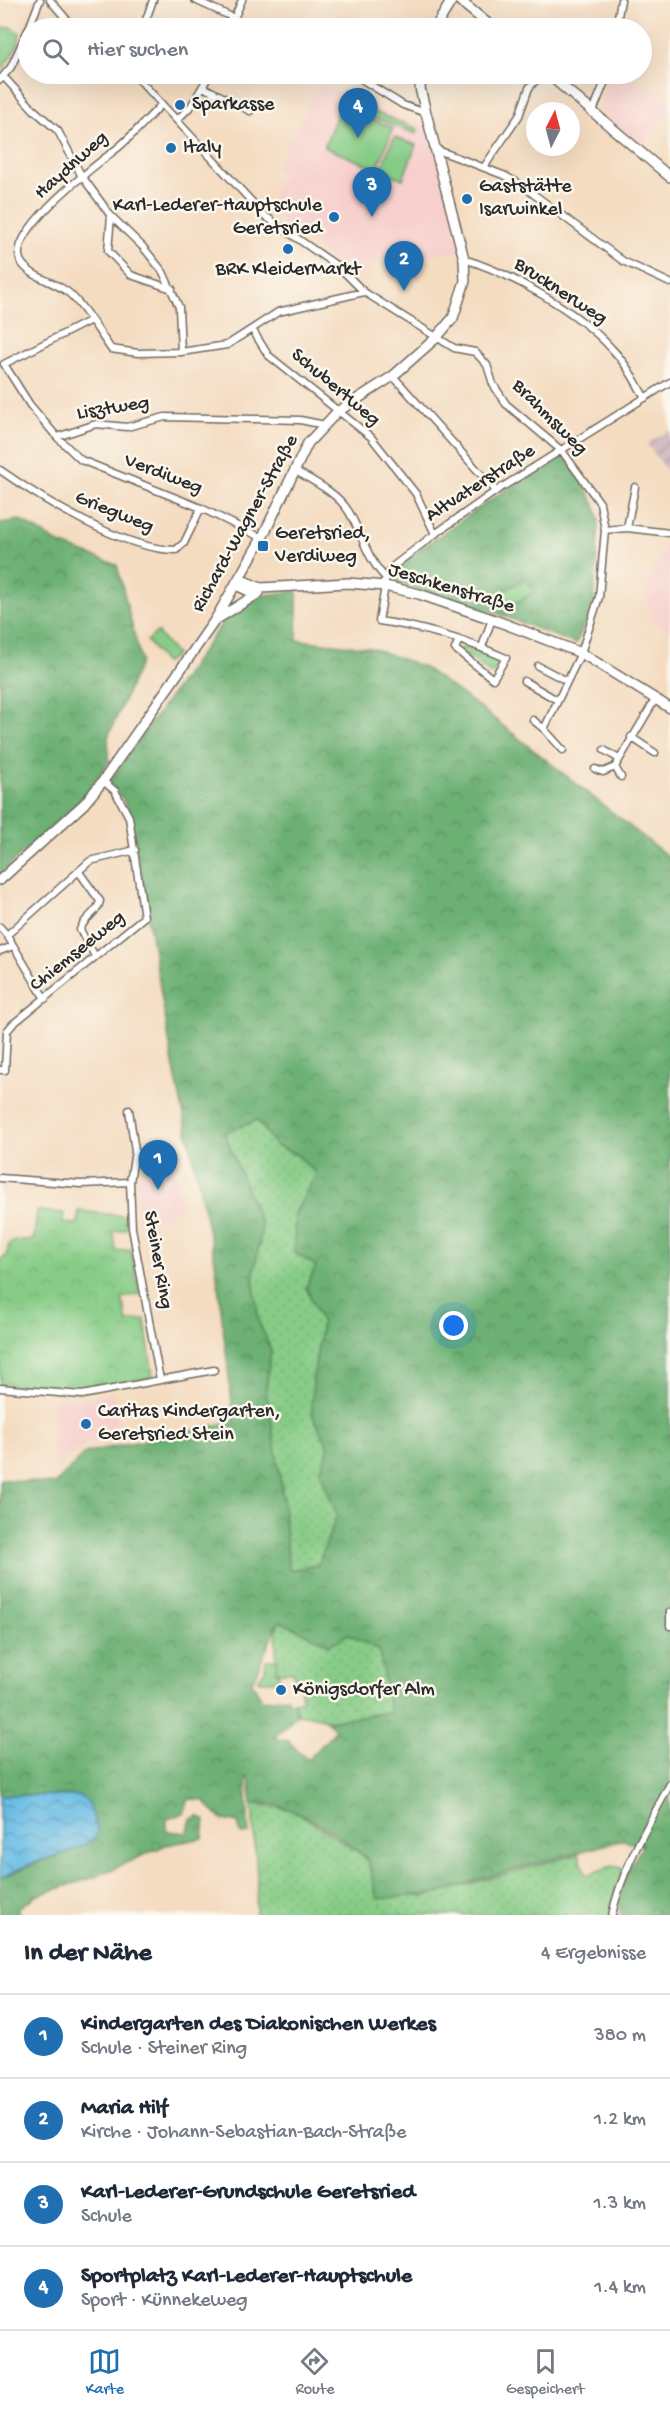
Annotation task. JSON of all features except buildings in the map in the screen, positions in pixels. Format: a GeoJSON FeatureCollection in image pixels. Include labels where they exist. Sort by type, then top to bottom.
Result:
{"type":"FeatureCollection","features":[{"type":"Feature","properties":{"kind":"street"},"geometry":{"type":"LineString","coordinates":[[33,18],[40,0]]}},
{"type":"Feature","properties":{"kind":"street"},"geometry":{"type":"LineString","coordinates":[[50,0],[65,18]]}},
{"type":"Feature","properties":{"kind":"street"},"geometry":{"type":"LineString","coordinates":[[147,18],[153,0]]}},
{"type":"Feature","properties":{"kind":"street"},"geometry":{"type":"LineString","coordinates":[[195,0],[234,18],[242,0]]}},
{"type":"Feature","properties":{"kind":"street"},"geometry":{"type":"LineString","coordinates":[[441,18],[452,0]]}},
{"type":"Feature","properties":{"kind":"street"},"geometry":{"type":"LineString","coordinates":[[459,0],[481,18]]}},
{"type":"Feature","properties":{"kind":"street"},"geometry":{"type":"LineString","coordinates":[[618,18],[621,0]]}},
{"type":"Feature","properties":{"kind":"street"},"geometry":{"type":"LineString","coordinates":[[18,49],[2,79],[58,131],[81,175],[111,216],[143,247],[172,289],[178,307],[181,352]]}},
{"type":"Feature","properties":{"kind":"street","name":"Brahmsweg"},"geometry":{"type":"LineString","coordinates":[[143,84],[265,216],[340,268],[364,292],[454,348],[475,352],[487,364],[493,384],[506,404],[562,451],[600,503],[605,530],[599,597],[581,653]]}},
{"type":"Feature","properties":{"kind":"street"},"geometry":{"type":"LineString","coordinates":[[178,120],[205,84]]}},
{"type":"Feature","properties":{"kind":"street"},"geometry":{"type":"LineString","coordinates":[[369,84],[403,105],[426,114]]}},
{"type":"Feature","properties":{"kind":"street","name":"Richard-Wagner-Straße"},"geometry":{"type":"LineString","coordinates":[[0,880],[84,804],[103,781],[215,620],[262,538],[308,443],[337,412],[393,376],[436,338],[453,318],[465,281],[464,259],[426,114],[421,84]]}},
{"type":"Feature","properties":{"kind":"street"},"geometry":{"type":"LineString","coordinates":[[484,167],[519,116],[532,84]]}},
{"type":"Feature","properties":{"kind":"street"},"geometry":{"type":"LineString","coordinates":[[560,84],[670,177]]}},
{"type":"Feature","properties":{"kind":"street"},"geometry":{"type":"LineString","coordinates":[[593,111],[604,84]]}},
{"type":"Feature","properties":{"kind":"street"},"geometry":{"type":"LineString","coordinates":[[203,87],[250,111]]}},
{"type":"Feature","properties":{"kind":"street","name":"Haydnweg"},"geometry":{"type":"LineString","coordinates":[[162,104],[122,144],[81,175],[27,231],[20,243],[19,259],[26,269],[69,292],[111,349],[138,353],[181,352],[227,345],[278,312],[364,292]]}},
{"type":"Feature","properties":{"kind":"street"},"geometry":{"type":"LineString","coordinates":[[435,149],[484,167],[520,184],[623,261],[670,283]]}},
{"type":"Feature","properties":{"kind":"street"},"geometry":{"type":"LineString","coordinates":[[111,216],[108,251],[131,274],[172,289]]}},
{"type":"Feature","properties":{"kind":"street","name":"Brucknerweg"},"geometry":{"type":"LineString","coordinates":[[464,259],[487,266],[583,322],[614,350],[645,398]]}},
{"type":"Feature","properties":{"kind":"street","name":"Lisztweg"},"geometry":{"type":"LineString","coordinates":[[89,321],[2,365],[30,405],[57,436],[96,424],[128,427],[165,417],[300,420],[324,425]]}},
{"type":"Feature","properties":{"kind":"street","name":"Schubertweg"},"geometry":{"type":"LineString","coordinates":[[252,328],[268,355],[290,370],[337,412],[370,437],[416,494],[435,534]]}},
{"type":"Feature","properties":{"kind":"street"},"geometry":{"type":"LineString","coordinates":[[393,376],[496,491]]}},
{"type":"Feature","properties":{"kind":"street","name":"Altvaterstraße"},"geometry":{"type":"LineString","coordinates":[[384,583],[404,555],[496,491],[670,382]]}},
{"type":"Feature","properties":{"kind":"street","name":"Verdiweg"},"geometry":{"type":"LineString","coordinates":[[57,436],[81,460],[201,508],[262,538]]}},
{"type":"Feature","properties":{"kind":"street","name":"Griegweg"},"geometry":{"type":"LineString","coordinates":[[0,470],[60,508],[125,537],[164,550],[176,550],[183,543],[201,508]]}},
{"type":"Feature","properties":{"kind":"street"},"geometry":{"type":"LineString","coordinates":[[294,470],[323,488],[348,510],[384,583],[379,621],[432,631],[482,647],[506,657],[493,679],[455,650],[459,640]]}},
{"type":"Feature","properties":{"kind":"street"},"geometry":{"type":"LineString","coordinates":[[627,528],[635,487]]}},
{"type":"Feature","properties":{"kind":"street"},"geometry":{"type":"LineString","coordinates":[[605,530],[627,528],[670,533]]}},
{"type":"Feature","properties":{"kind":"street"},"geometry":{"type":"LineString","coordinates":[[238,582],[251,592],[259,593]]}},
{"type":"Feature","properties":{"kind":"street","name":"Jeschkenstraße"},"geometry":{"type":"LineString","coordinates":[[238,582],[270,588],[328,583],[384,583],[492,619],[581,653],[670,708]]}},
{"type":"Feature","properties":{"kind":"street","name":"Jeschkenstraße"},"geometry":{"type":"LineString","coordinates":[[215,620],[270,588]]}},
{"type":"Feature","properties":{"kind":"street"},"geometry":{"type":"LineString","coordinates":[[482,647],[492,619]]}},
{"type":"Feature","properties":{"kind":"street"},"geometry":{"type":"LineString","coordinates":[[544,729],[581,653]]}},
{"type":"Feature","properties":{"kind":"street"},"geometry":{"type":"LineString","coordinates":[[538,666],[567,681]]}},
{"type":"Feature","properties":{"kind":"street"},"geometry":{"type":"LineString","coordinates":[[524,681],[557,700]]}},
{"type":"Feature","properties":{"kind":"street"},"geometry":{"type":"LineString","coordinates":[[595,770],[603,772],[615,767],[656,698]]}},
{"type":"Feature","properties":{"kind":"street"},"geometry":{"type":"LineString","coordinates":[[533,720],[563,750]]}},
{"type":"Feature","properties":{"kind":"street"},"geometry":{"type":"LineString","coordinates":[[631,738],[655,753]]}},
{"type":"Feature","properties":{"kind":"street"},"geometry":{"type":"LineString","coordinates":[[604,750],[619,759]]}},
{"type":"Feature","properties":{"kind":"street"},"geometry":{"type":"LineString","coordinates":[[615,767],[621,777]]}},
{"type":"Feature","properties":{"kind":"street","name":"Chiemseeweg"},"geometry":{"type":"LineString","coordinates":[[0,1070],[5,1070],[7,1031],[95,956],[138,925],[144,917],[133,834],[123,802],[103,781]]}},
{"type":"Feature","properties":{"kind":"street"},"geometry":{"type":"LineString","coordinates":[[8,935],[97,858],[135,850]]}},
{"type":"Feature","properties":{"kind":"street"},"geometry":{"type":"LineString","coordinates":[[79,872],[100,901],[99,909],[85,921],[80,930],[95,956]]}},
{"type":"Feature","properties":{"kind":"street"},"geometry":{"type":"LineString","coordinates":[[0,927],[8,935],[45,999]]}},
{"type":"Feature","properties":{"kind":"street"},"geometry":{"type":"LineString","coordinates":[[0,951],[13,946]]}},
{"type":"Feature","properties":{"kind":"street","name":"Steiner Ring"},"geometry":{"type":"LineString","coordinates":[[129,1110],[135,1151],[130,1182],[132,1228],[160,1380]]}},
{"type":"Feature","properties":{"kind":"street"},"geometry":{"type":"LineString","coordinates":[[0,1178],[81,1184],[130,1182]]}},
{"type":"Feature","properties":{"kind":"street"},"geometry":{"type":"LineString","coordinates":[[0,1388],[82,1395],[214,1370]]}},
{"type":"Feature","properties":{"kind":"street"},"geometry":{"type":"LineString","coordinates":[[670,1612],[670,1626]]}},
{"type":"Feature","properties":{"kind":"street"},"geometry":{"type":"LineString","coordinates":[[612,1915],[618,1890],[628,1867],[670,1784]]}},
{"type":"Feature","properties":{"kind":"shaded area"},"geometry":{"type":"Polygon","coordinates":[[[320,84],[430,129],[462,251],[379,259],[360,279],[266,211],[282,173],[275,169],[320,84]]]}},
{"type":"Feature","properties":{"kind":"shaded area"},"geometry":{"type":"Polygon","coordinates":[[[608,84],[641,84],[653,90],[670,105],[670,111],[640,146],[599,110],[608,84]]]}},
{"type":"Feature","properties":{"kind":"shaded area"},"geometry":{"type":"Polygon","coordinates":[[[670,430],[670,475],[647,444],[670,430]]]}},
{"type":"Feature","properties":{"kind":"shaded area"},"geometry":{"type":"Polygon","coordinates":[[[669,529],[670,630],[652,624],[646,585],[660,558],[669,529]]]}},
{"type":"Feature","properties":{"kind":"shaded area"},"geometry":{"type":"Polygon","coordinates":[[[176,1171],[181,1206],[158,1220],[137,1222],[136,1173],[176,1171]]]}},
{"type":"Feature","properties":{"kind":"shaded area","name":"Caritas Kindergarten, Geretsried Stein"},"geometry":{"type":"Polygon","coordinates":[[[114,1394],[120,1438],[88,1443],[54,1470],[53,1399],[81,1400],[114,1394]]]}},
{"type":"Feature","properties":{"kind":"green space"},"geometry":{"type":"Polygon","coordinates":[[[11,27],[18,32],[18,45],[0,74],[0,28],[11,27]]]}},
{"type":"Feature","properties":{"kind":"green space"},"geometry":{"type":"Polygon","coordinates":[[[351,103],[418,129],[416,134],[350,108],[351,103]]]}},
{"type":"Feature","properties":{"kind":"green space"},"geometry":{"type":"Polygon","coordinates":[[[340,107],[393,128],[377,169],[324,147],[340,107]]]}},
{"type":"Feature","properties":{"kind":"green space"},"geometry":{"type":"Polygon","coordinates":[[[394,137],[416,145],[403,179],[380,170],[394,137]]]}},
{"type":"Feature","properties":{"kind":"green space"},"geometry":{"type":"Polygon","coordinates":[[[562,455],[579,475],[595,505],[599,519],[594,602],[576,644],[494,612],[395,583],[393,579],[403,561],[498,495],[562,455]]]}},
{"type":"Feature","properties":{"kind":"green space"},"geometry":{"type":"Polygon","coordinates":[[[20,520],[60,544],[117,565],[141,661],[108,737],[109,762],[81,800],[0,874],[0,523],[20,520]]]}},
{"type":"Feature","properties":{"kind":"green space"},"geometry":{"type":"Polygon","coordinates":[[[526,578],[534,592],[509,606],[501,593],[526,578]]]}},
{"type":"Feature","properties":{"kind":"green space"},"geometry":{"type":"Polygon","coordinates":[[[297,591],[297,640],[372,648],[423,667],[478,706],[670,858],[670,1915],[621,1915],[619,1897],[621,1888],[642,1846],[623,1840],[480,1879],[440,1893],[378,1899],[367,1858],[328,1830],[296,1812],[280,1806],[252,1805],[249,1779],[246,1777],[249,1834],[241,1834],[238,1823],[220,1819],[203,1800],[189,1799],[184,1814],[167,1819],[167,1831],[187,1833],[191,1819],[198,1816],[205,1820],[203,1838],[166,1845],[95,1877],[38,1895],[17,1909],[20,1915],[0,1915],[0,1878],[94,1839],[72,1795],[0,1795],[0,1479],[55,1484],[85,1453],[234,1421],[216,1267],[173,1064],[134,835],[124,801],[109,782],[228,615],[253,599],[268,594],[297,591]],[[257,1120],[224,1133],[262,1227],[253,1278],[259,1322],[271,1350],[266,1389],[282,1490],[289,1570],[318,1565],[337,1515],[320,1472],[329,1447],[312,1414],[313,1378],[322,1323],[306,1287],[316,1266],[294,1252],[295,1214],[316,1173],[297,1155],[275,1145],[257,1120]],[[279,1621],[252,1682],[262,1700],[288,1697],[289,1702],[294,1702],[297,1714],[274,1738],[288,1741],[308,1760],[336,1730],[327,1721],[390,1712],[379,1650],[348,1634],[330,1645],[279,1621]]]}},
{"type":"Feature","properties":{"kind":"green space"},"geometry":{"type":"Polygon","coordinates":[[[157,632],[176,655],[165,663],[147,641],[157,632]]]}},
{"type":"Feature","properties":{"kind":"green space"},"geometry":{"type":"Polygon","coordinates":[[[464,646],[500,659],[494,673],[491,674],[459,650],[464,646]]]}},
{"type":"Feature","properties":{"kind":"green space"},"geometry":{"type":"Polygon","coordinates":[[[258,1120],[275,1145],[297,1155],[316,1173],[295,1214],[316,1266],[306,1287],[322,1323],[313,1378],[312,1414],[329,1447],[320,1472],[337,1515],[318,1565],[289,1570],[282,1490],[266,1389],[271,1350],[259,1322],[253,1278],[262,1227],[224,1132],[258,1120]]]}},
{"type":"Feature","properties":{"kind":"green space"},"geometry":{"type":"Polygon","coordinates":[[[37,1211],[64,1213],[63,1223],[78,1224],[78,1211],[125,1216],[127,1229],[113,1232],[116,1251],[131,1249],[140,1294],[122,1298],[127,1322],[145,1319],[153,1377],[84,1391],[0,1385],[0,1259],[6,1257],[9,1244],[14,1241],[34,1239],[37,1211]]]}},
{"type":"Feature","properties":{"kind":"green space"},"geometry":{"type":"Polygon","coordinates":[[[279,1620],[329,1645],[348,1634],[379,1650],[390,1712],[327,1721],[316,1716],[297,1714],[294,1702],[302,1701],[300,1682],[295,1682],[294,1672],[276,1672],[276,1631],[279,1620]]]}},
{"type":"Feature","properties":{"kind":"green space"},"geometry":{"type":"Polygon","coordinates":[[[266,1660],[277,1660],[276,1672],[279,1674],[279,1681],[257,1681],[265,1670],[266,1660]]]}},
{"type":"Feature","properties":{"kind":"green space"},"geometry":{"type":"Polygon","coordinates":[[[252,1805],[288,1809],[300,1814],[361,1854],[369,1863],[376,1895],[426,1896],[579,1854],[586,1875],[612,1866],[624,1868],[615,1891],[610,1915],[256,1915],[257,1876],[252,1805]]]}},
{"type":"Feature","properties":{"kind":"water"},"geometry":{"type":"Polygon","coordinates":[[[0,1795],[80,1796],[88,1802],[98,1832],[94,1838],[79,1847],[35,1862],[0,1878],[0,1795]]]}},
{"type":"Feature","properties":{"kind":"place","name":"Sparkasse"},"geometry":{"type":"Point","coordinates":[180,105]}},
{"type":"Feature","properties":{"kind":"place","name":"Sportplatz Karl-Lederer-Hauptschule"},"geometry":{"type":"Point","coordinates":[358,138]}},
{"type":"Feature","properties":{"kind":"place","name":"Italy"},"geometry":{"type":"Point","coordinates":[171,148]}},
{"type":"Feature","properties":{"kind":"place","name":"Gaststätte Isarwinkel"},"geometry":{"type":"Point","coordinates":[467,199]}},
{"type":"Feature","properties":{"kind":"place","name":"Karl-Lederer-Hauptschule Geretsried"},"geometry":{"type":"Point","coordinates":[334,217]}},
{"type":"Feature","properties":{"kind":"place","name":"Karl-Lederer-Grundschule Geretsried"},"geometry":{"type":"Point","coordinates":[372,217]}},
{"type":"Feature","properties":{"kind":"place","name":"BRK KleiderMarkt"},"geometry":{"type":"Point","coordinates":[288,249]}},
{"type":"Feature","properties":{"kind":"place","name":"Maria Hilf"},"geometry":{"type":"Point","coordinates":[404,291]}},
{"type":"Feature","properties":{"kind":"place","name":"Geretsried, Verdiweg"},"geometry":{"type":"Point","coordinates":[263,546]}},
{"type":"Feature","properties":{"kind":"place","name":"Kindergarten des Diakonischen Werkes"},"geometry":{"type":"Point","coordinates":[158,1190]}},
{"type":"Feature","properties":{"kind":"place","name":"Caritas Kindergarten, Geretsried Stein"},"geometry":{"type":"Point","coordinates":[86,1424]}},
{"type":"Feature","properties":{"kind":"place","name":"Königsdorfer Alm"},"geometry":{"type":"Point","coordinates":[281,1690]}}]}
